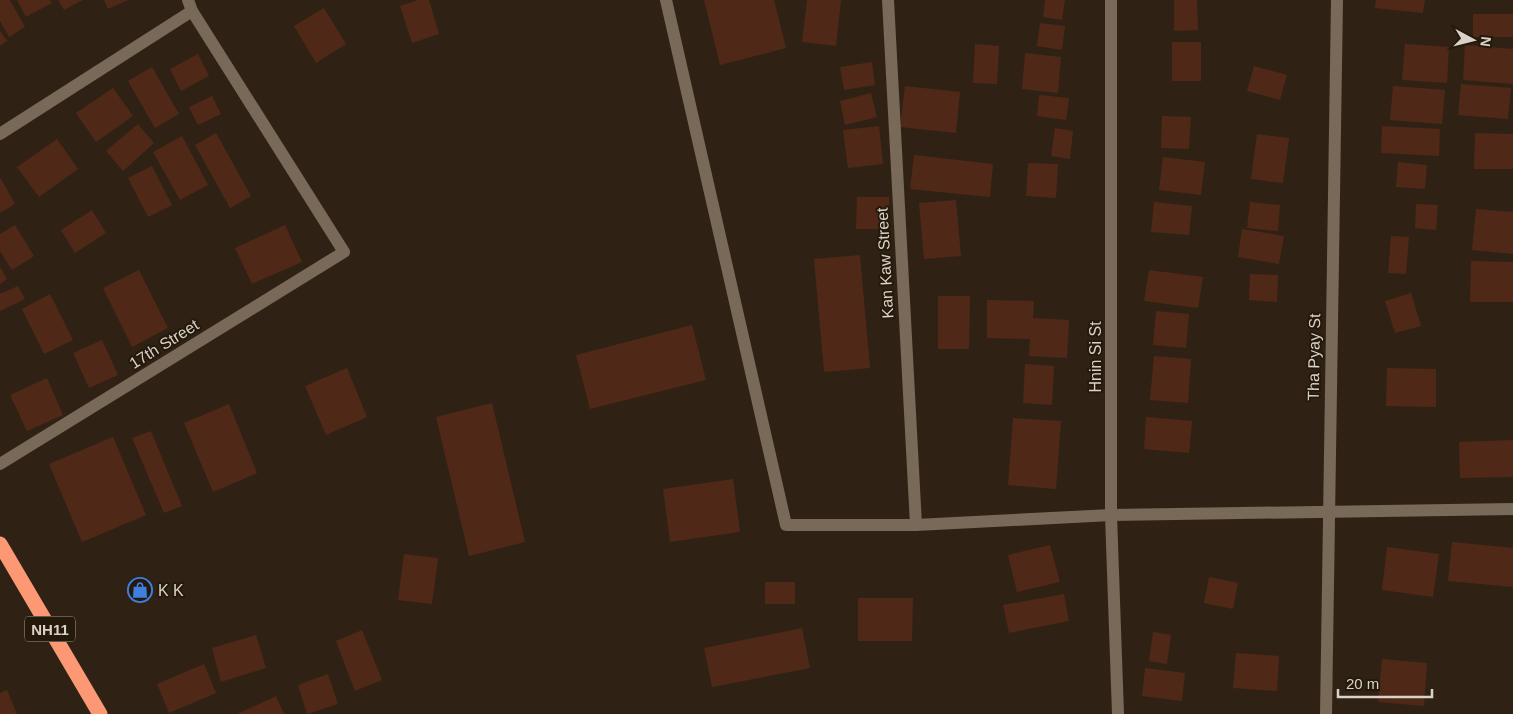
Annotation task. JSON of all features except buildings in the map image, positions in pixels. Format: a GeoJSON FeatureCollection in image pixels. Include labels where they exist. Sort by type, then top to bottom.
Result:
{"type":"FeatureCollection","features":[{"type":"Feature","properties":{"kind":"highway","name":"NH11"},"geometry":{"type":"LineString","coordinates":[[0,544],[100,714]]}},
{"type":"Feature","properties":{"kind":"street"},"geometry":{"type":"LineString","coordinates":[[666,0],[786,525],[916,525],[1111,516],[1513,510]]}},
{"type":"Feature","properties":{"kind":"street","name":"Kan Kaw Street"},"geometry":{"type":"LineString","coordinates":[[888,0],[916,525]]}},
{"type":"Feature","properties":{"kind":"street","name":"Hnin Si St"},"geometry":{"type":"LineString","coordinates":[[1111,0],[1111,516],[1118,714]]}},
{"type":"Feature","properties":{"kind":"street","name":"Tha Pyay St"},"geometry":{"type":"LineString","coordinates":[[1326,714],[1336,0]]}},
{"type":"Feature","properties":{"kind":"street"},"geometry":{"type":"LineString","coordinates":[[0,134],[190,5]]}},
{"type":"Feature","properties":{"kind":"street","name":"17th Street"},"geometry":{"type":"LineString","coordinates":[[0,464],[344,252],[190,5]]}},
{"type":"Feature","properties":{"kind":"place","name":"K K"},"geometry":{"type":"Point","coordinates":[140,590]}}]}
